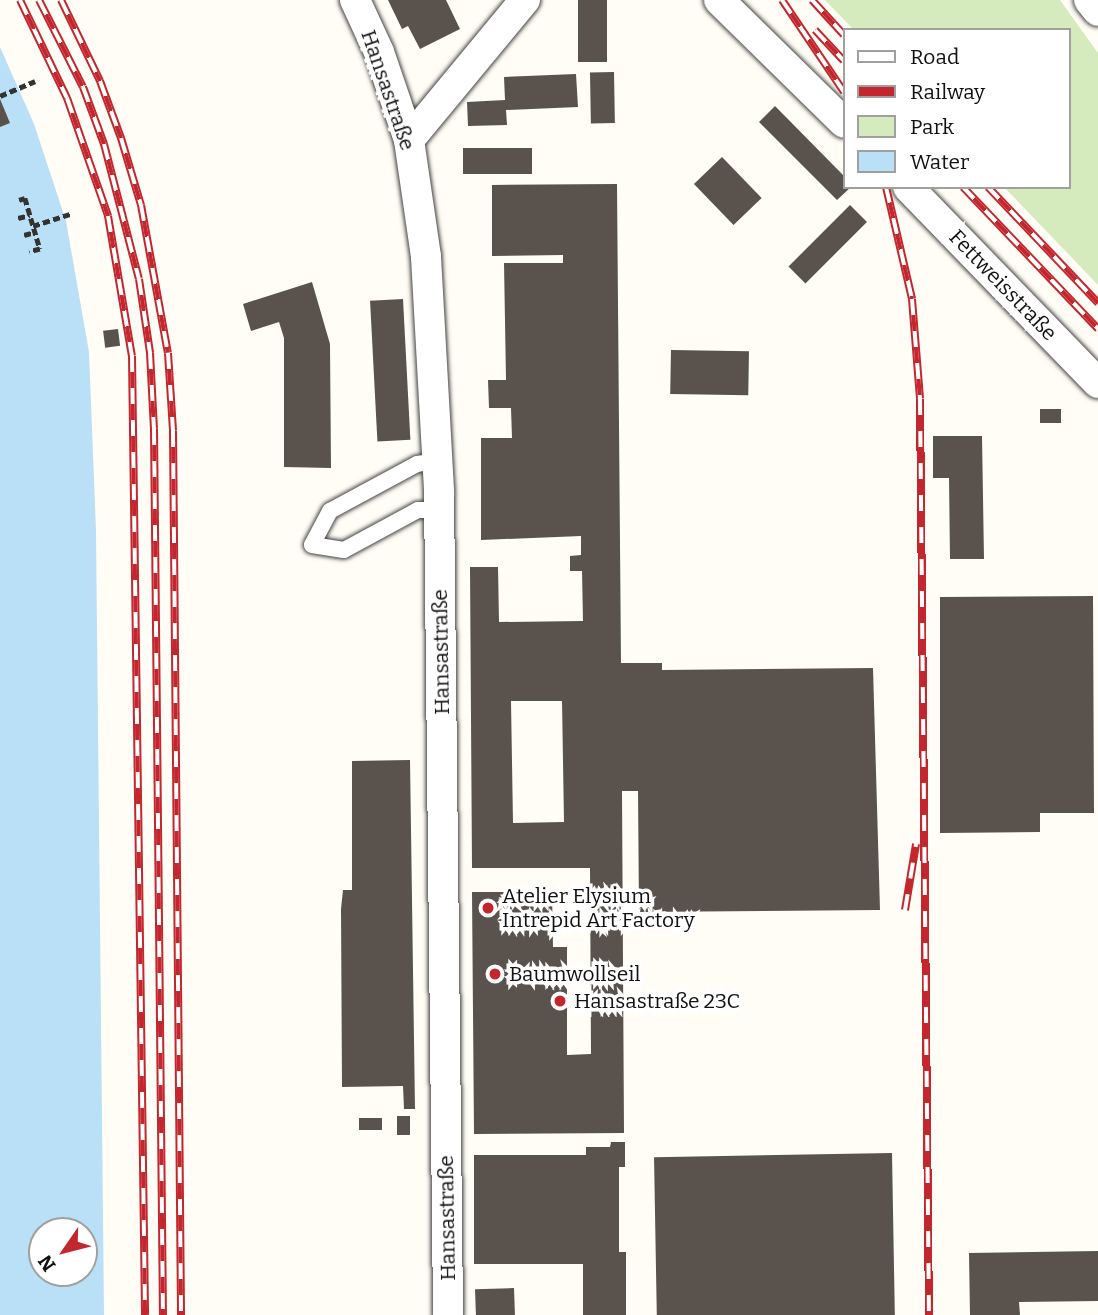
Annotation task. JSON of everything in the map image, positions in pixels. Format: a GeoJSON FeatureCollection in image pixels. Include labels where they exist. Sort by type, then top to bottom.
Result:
{"type":"FeatureCollection","features":[{"type":"Feature","properties":{"kind":"street","name":"Hansastraße"},"geometry":{"type":"LineString","coordinates":[[355,0],[379,52],[409,140],[426,257],[440,510],[448,1315]]}},
{"type":"Feature","properties":{"kind":"street"},"geometry":{"type":"LineString","coordinates":[[409,140],[525,0]]}},
{"type":"Feature","properties":{"kind":"street"},"geometry":{"type":"LineString","coordinates":[[719,0],[842,121]]}},
{"type":"Feature","properties":{"kind":"street"},"geometry":{"type":"LineString","coordinates":[[1089,0],[1098,11]]}},
{"type":"Feature","properties":{"kind":"street"},"geometry":{"type":"LineString","coordinates":[[1096,0],[1098,5]]}},
{"type":"Feature","properties":{"kind":"street","name":"Fettweisstraße"},"geometry":{"type":"LineString","coordinates":[[910,189],[1098,383]]}},
{"type":"Feature","properties":{"kind":"lane"},"geometry":{"type":"LineString","coordinates":[[438,461],[417,464],[330,511],[312,545],[344,550],[418,510],[440,510]]}},
{"type":"Feature","properties":{"kind":"path"},"geometry":{"type":"LineString","coordinates":[[0,96],[35,81]]}},
{"type":"Feature","properties":{"kind":"path"},"geometry":{"type":"LineString","coordinates":[[19,200],[25,198],[40,249],[29,252]]}},
{"type":"Feature","properties":{"kind":"path"},"geometry":{"type":"LineString","coordinates":[[23,235],[71,214]]}},
{"type":"Feature","properties":{"kind":"path"},"geometry":{"type":"LineString","coordinates":[[18,218],[30,215]]}},
{"type":"Feature","properties":{"kind":"green space"},"geometry":{"type":"Polygon","coordinates":[[[825,0],[1060,0],[1098,53],[1098,285],[1006,189],[1070,189],[1070,28],[852,28],[825,0]]]}},
{"type":"Feature","properties":{"kind":"water"},"geometry":{"type":"Polygon","coordinates":[[[0,47],[34,124],[66,221],[89,352],[96,530],[104,1315],[0,1315],[0,47]]]}},
{"type":"Feature","properties":{"kind":"building"},"geometry":{"type":"Polygon","coordinates":[[[388,0],[446,0],[460,29],[420,49],[408,26],[402,29],[388,0]]]}},
{"type":"Feature","properties":{"kind":"building"},"geometry":{"type":"Polygon","coordinates":[[[578,0],[607,0],[607,62],[578,62],[578,0]]]}},
{"type":"Feature","properties":{"kind":"building"},"geometry":{"type":"Polygon","coordinates":[[[590,72],[614,72],[615,123],[591,123],[590,72]]]}},
{"type":"Feature","properties":{"kind":"building"},"geometry":{"type":"Polygon","coordinates":[[[576,74],[578,107],[506,110],[507,125],[468,126],[467,102],[505,100],[504,77],[576,74]]]}},
{"type":"Feature","properties":{"kind":"building"},"geometry":{"type":"Polygon","coordinates":[[[0,99],[10,123],[0,127],[0,99]]]}},
{"type":"Feature","properties":{"kind":"building"},"geometry":{"type":"Polygon","coordinates":[[[775,106],[842,174],[842,189],[849,189],[837,200],[759,122],[775,106]]]}},
{"type":"Feature","properties":{"kind":"building"},"geometry":{"type":"Polygon","coordinates":[[[463,148],[532,148],[532,174],[463,174],[463,148]]]}},
{"type":"Feature","properties":{"kind":"building"},"geometry":{"type":"Polygon","coordinates":[[[722,157],[762,198],[734,225],[694,184],[722,157]]]}},
{"type":"Feature","properties":{"kind":"building"},"geometry":{"type":"Polygon","coordinates":[[[617,184],[621,663],[662,663],[662,670],[873,668],[880,910],[639,912],[638,791],[622,791],[624,1133],[474,1134],[472,892],[552,892],[553,947],[567,947],[567,1055],[591,1054],[590,868],[472,868],[470,567],[498,567],[499,622],[583,621],[582,571],[570,571],[570,556],[581,555],[581,536],[481,540],[481,438],[512,438],[511,408],[489,408],[488,380],[506,380],[504,263],[563,263],[563,255],[492,256],[492,185],[617,184]],[[511,701],[513,823],[564,822],[562,701],[511,701]]]}},
{"type":"Feature","properties":{"kind":"building"},"geometry":{"type":"Polygon","coordinates":[[[850,205],[867,222],[805,283],[788,267],[850,205]]]}},
{"type":"Feature","properties":{"kind":"building"},"geometry":{"type":"Polygon","coordinates":[[[312,282],[330,344],[331,468],[284,467],[284,338],[279,322],[251,331],[243,304],[312,282]]]}},
{"type":"Feature","properties":{"kind":"building"},"geometry":{"type":"Polygon","coordinates":[[[403,299],[410,440],[377,442],[370,301],[403,299]]]}},
{"type":"Feature","properties":{"kind":"building"},"geometry":{"type":"Polygon","coordinates":[[[118,329],[120,346],[105,348],[103,331],[118,329]]]}},
{"type":"Feature","properties":{"kind":"building"},"geometry":{"type":"Polygon","coordinates":[[[671,350],[749,351],[748,395],[670,394],[671,350]]]}},
{"type":"Feature","properties":{"kind":"building"},"geometry":{"type":"Polygon","coordinates":[[[1040,409],[1061,409],[1061,423],[1040,423],[1040,409]]]}},
{"type":"Feature","properties":{"kind":"building"},"geometry":{"type":"Polygon","coordinates":[[[933,436],[982,436],[984,559],[950,559],[949,478],[933,478],[933,436]]]}},
{"type":"Feature","properties":{"kind":"building"},"geometry":{"type":"Polygon","coordinates":[[[1093,596],[1094,813],[1040,813],[1040,832],[940,833],[940,597],[1093,596]]]}},
{"type":"Feature","properties":{"kind":"building"},"geometry":{"type":"Polygon","coordinates":[[[410,760],[415,1109],[404,1109],[403,1086],[342,1087],[341,909],[343,890],[352,890],[352,761],[410,760]]]}},
{"type":"Feature","properties":{"kind":"building"},"geometry":{"type":"Polygon","coordinates":[[[397,1116],[410,1116],[410,1135],[397,1135],[397,1116]]]}},
{"type":"Feature","properties":{"kind":"building"},"geometry":{"type":"Polygon","coordinates":[[[359,1118],[382,1118],[382,1130],[359,1130],[359,1118]]]}},
{"type":"Feature","properties":{"kind":"building"},"geometry":{"type":"Polygon","coordinates":[[[611,1142],[625,1142],[625,1167],[619,1167],[619,1252],[626,1252],[626,1315],[583,1315],[583,1264],[474,1264],[474,1155],[586,1155],[586,1147],[610,1147],[611,1142]]]}},
{"type":"Feature","properties":{"kind":"building"},"geometry":{"type":"Polygon","coordinates":[[[892,1153],[895,1315],[657,1315],[654,1157],[892,1153]]]}},
{"type":"Feature","properties":{"kind":"building"},"geometry":{"type":"Polygon","coordinates":[[[1098,1251],[1098,1301],[1019,1302],[1020,1315],[970,1315],[969,1253],[1098,1251]]]}},
{"type":"Feature","properties":{"kind":"building"},"geometry":{"type":"Polygon","coordinates":[[[514,1288],[515,1315],[476,1315],[475,1289],[514,1288]]]}},
{"type":"Feature","properties":{"kind":"railway"},"geometry":{"type":"LineString","coordinates":[[20,0],[67,98],[108,216],[132,356],[145,1315]]}},
{"type":"Feature","properties":{"kind":"railway"},"geometry":{"type":"LineString","coordinates":[[39,0],[83,87],[104,144],[139,279],[150,353],[154,429],[163,1315]]}},
{"type":"Feature","properties":{"kind":"railway"},"geometry":{"type":"LineString","coordinates":[[61,0],[100,81],[121,138],[141,205],[168,353],[173,431],[181,1315]]}},
{"type":"Feature","properties":{"kind":"railway"},"geometry":{"type":"LineString","coordinates":[[782,0],[842,89]]}},
{"type":"Feature","properties":{"kind":"railway"},"geometry":{"type":"LineString","coordinates":[[812,0],[842,33]]}},
{"type":"Feature","properties":{"kind":"railway"},"geometry":{"type":"LineString","coordinates":[[815,30],[842,59]]}},
{"type":"Feature","properties":{"kind":"railway"},"geometry":{"type":"LineString","coordinates":[[886,189],[912,299],[920,399],[929,1315]]}},
{"type":"Feature","properties":{"kind":"railway"},"geometry":{"type":"LineString","coordinates":[[965,189],[1098,329]]}},
{"type":"Feature","properties":{"kind":"railway"},"geometry":{"type":"LineString","coordinates":[[990,189],[1098,303]]}},
{"type":"Feature","properties":{"kind":"railway"},"geometry":{"type":"LineString","coordinates":[[905,910],[916,844]]}},
{"type":"Feature","properties":{"kind":"place","name":"Atelier Elysium Intrepid Art Factory"},"geometry":{"type":"Point","coordinates":[488,908]}},
{"type":"Feature","properties":{"kind":"place","name":"Baumwollseil"},"geometry":{"type":"Point","coordinates":[495,974]}},
{"type":"Feature","properties":{"kind":"place","name":"Hansastraße 23C"},"geometry":{"type":"Point","coordinates":[560,1001]}}]}
